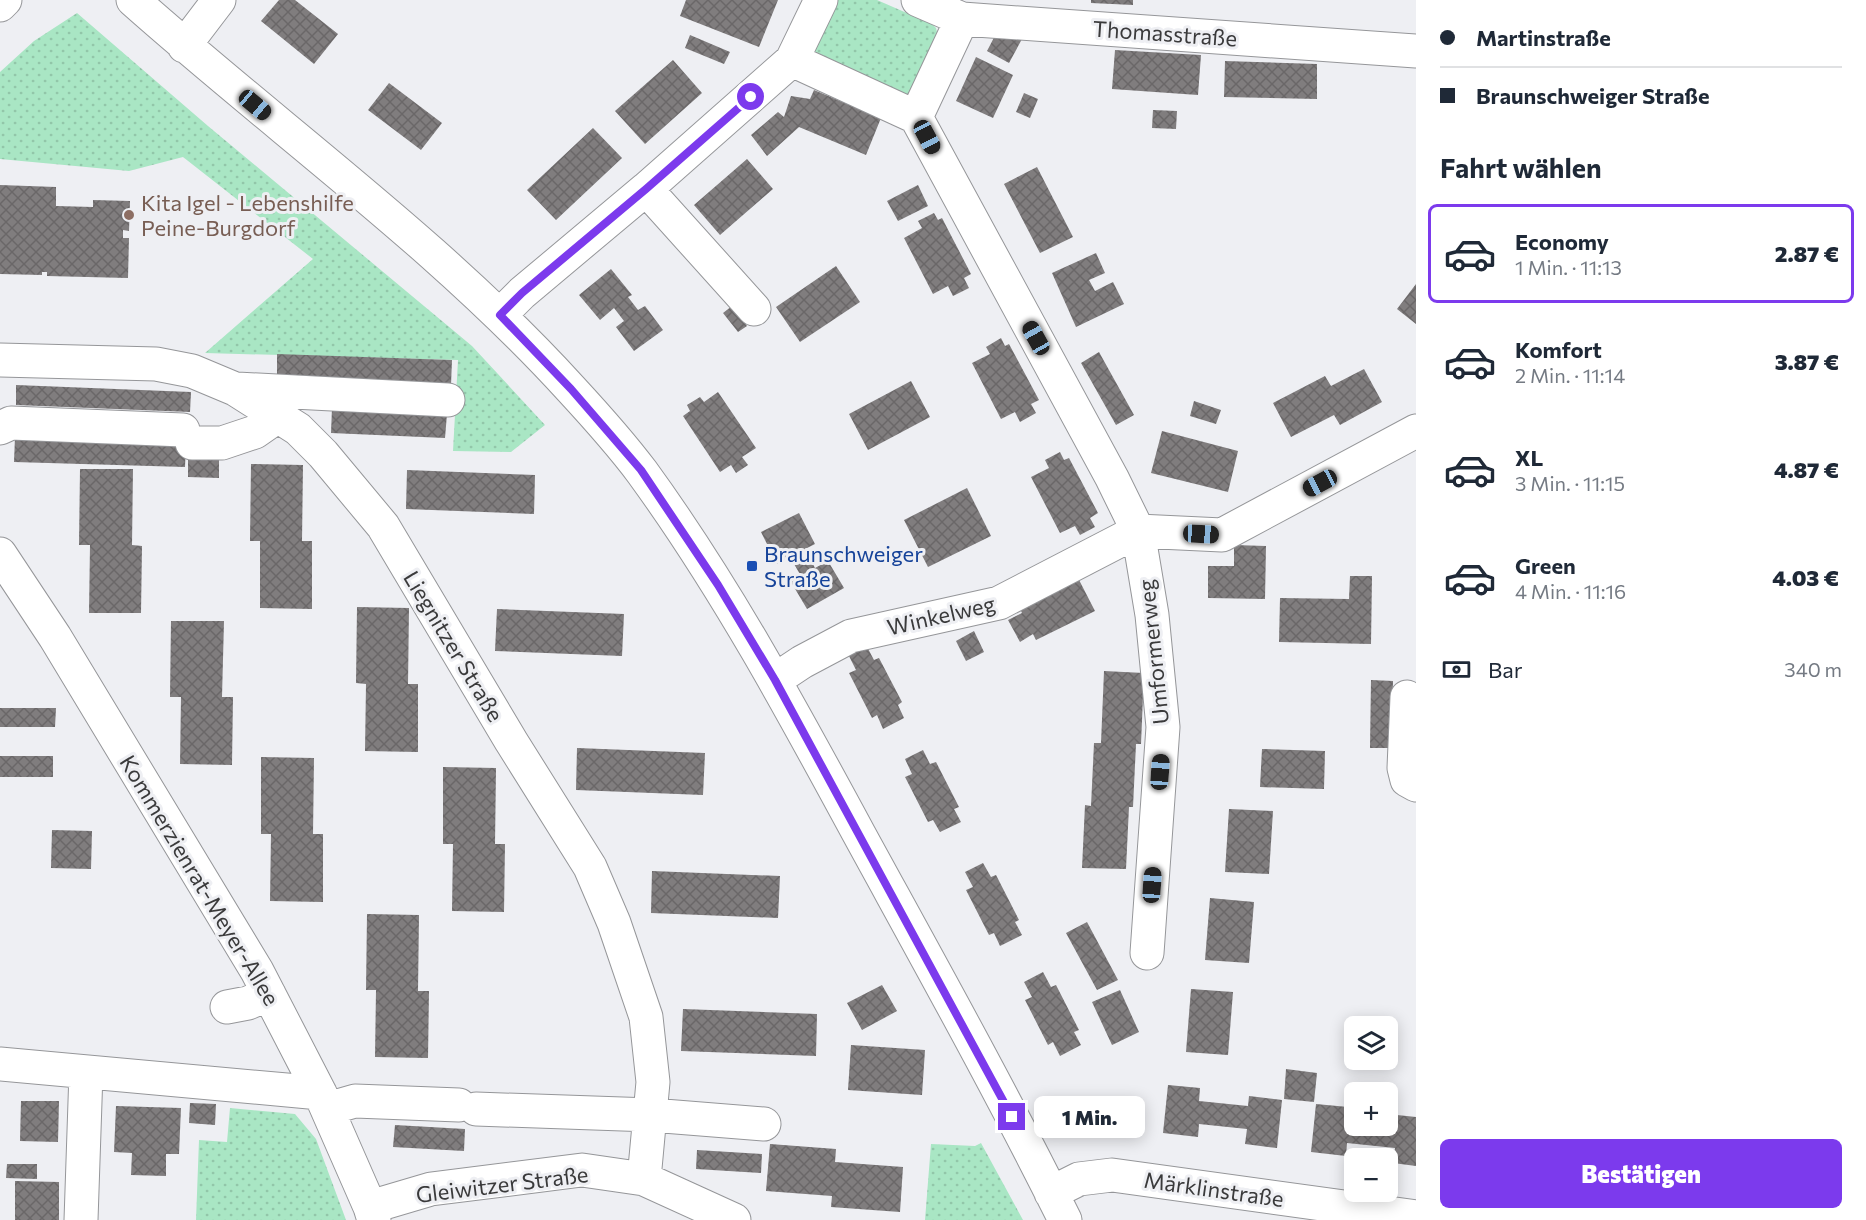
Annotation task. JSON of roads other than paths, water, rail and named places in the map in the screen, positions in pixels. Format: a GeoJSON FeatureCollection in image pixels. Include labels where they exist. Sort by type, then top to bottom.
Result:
{"type":"FeatureCollection","features":[{"type":"Feature","properties":{"kind":"street"},"geometry":{"type":"LineString","coordinates":[[0,5],[5,0]]}},
{"type":"Feature","properties":{"kind":"street"},"geometry":{"type":"LineString","coordinates":[[133,0],[380,208],[500,315],[571,389],[641,470],[718,585],[775,680],[997,1087],[1058,1207]]}},
{"type":"Feature","properties":{"kind":"street"},"geometry":{"type":"LineString","coordinates":[[184,45],[219,0]]}},
{"type":"Feature","properties":{"kind":"street"},"geometry":{"type":"LineString","coordinates":[[500,315],[522,293],[646,189],[792,60],[821,0]]}},
{"type":"Feature","properties":{"kind":"street","name":"Thomasstraße"},"geometry":{"type":"LineString","coordinates":[[918,0],[962,19],[1416,51]]}},
{"type":"Feature","properties":{"kind":"street"},"geometry":{"type":"LineString","coordinates":[[792,60],[916,117],[962,19]]}},
{"type":"Feature","properties":{"kind":"street","name":"Umformerweg"},"geometry":{"type":"LineString","coordinates":[[916,117],[1112,478],[1138,531],[1152,615],[1163,727],[1147,953]]}},
{"type":"Feature","properties":{"kind":"street"},"geometry":{"type":"LineString","coordinates":[[646,189],[754,309]]}},
{"type":"Feature","properties":{"kind":"street","name":"Liegnitzer Straße"},"geometry":{"type":"LineString","coordinates":[[0,360],[156,364],[192,371],[235,388],[298,429],[323,454],[383,526],[511,741],[590,867],[618,933],[645,1017],[653,1082],[644,1179]]}},
{"type":"Feature","properties":{"kind":"street"},"geometry":{"type":"LineString","coordinates":[[235,388],[448,400]]}},
{"type":"Feature","properties":{"kind":"street"},"geometry":{"type":"LineString","coordinates":[[0,428],[11,423],[187,436],[222,443],[255,432],[278,416]]}},
{"type":"Feature","properties":{"kind":"street"},"geometry":{"type":"LineString","coordinates":[[1138,531],[1222,536],[1416,431]]}},
{"type":"Feature","properties":{"kind":"street","name":"Winkelweg"},"geometry":{"type":"LineString","coordinates":[[775,680],[802,662],[851,636],[999,603],[1138,531]]}},
{"type":"Feature","properties":{"kind":"street","name":"Kommerzienrat-Meyer-Allee"},"geometry":{"type":"LineString","coordinates":[[1,559],[55,637],[269,994],[324,1101],[372,1213]]}},
{"type":"Feature","properties":{"kind":"street"},"geometry":{"type":"LineString","coordinates":[[1407,698],[1404,768],[1407,780],[1416,785]]}},
{"type":"Feature","properties":{"kind":"street"},"geometry":{"type":"LineString","coordinates":[[227,1007],[248,1003],[269,994]]}},
{"type":"Feature","properties":{"kind":"street"},"geometry":{"type":"LineString","coordinates":[[0,1064],[86,1072],[324,1101],[651,1115],[764,1124]]}},
{"type":"Feature","properties":{"kind":"street"},"geometry":{"type":"LineString","coordinates":[[81,1220],[86,1072]]}},
{"type":"Feature","properties":{"kind":"street","name":"Gleiwitzer Straße"},"geometry":{"type":"LineString","coordinates":[[372,1213],[431,1189],[582,1170],[644,1179],[734,1220]]}},
{"type":"Feature","properties":{"kind":"street","name":"Märklinstraße"},"geometry":{"type":"LineString","coordinates":[[1058,1207],[1079,1179],[1112,1175],[1416,1217]]}},
{"type":"Feature","properties":{"kind":"place","name":"Kita Igel - Lebenshilfe Peine-Burgdorf"},"geometry":{"type":"Point","coordinates":[129,215]}},
{"type":"Feature","properties":{"kind":"place","name":"Braunschweiger Straße"},"geometry":{"type":"Point","coordinates":[752,566]}}]}
